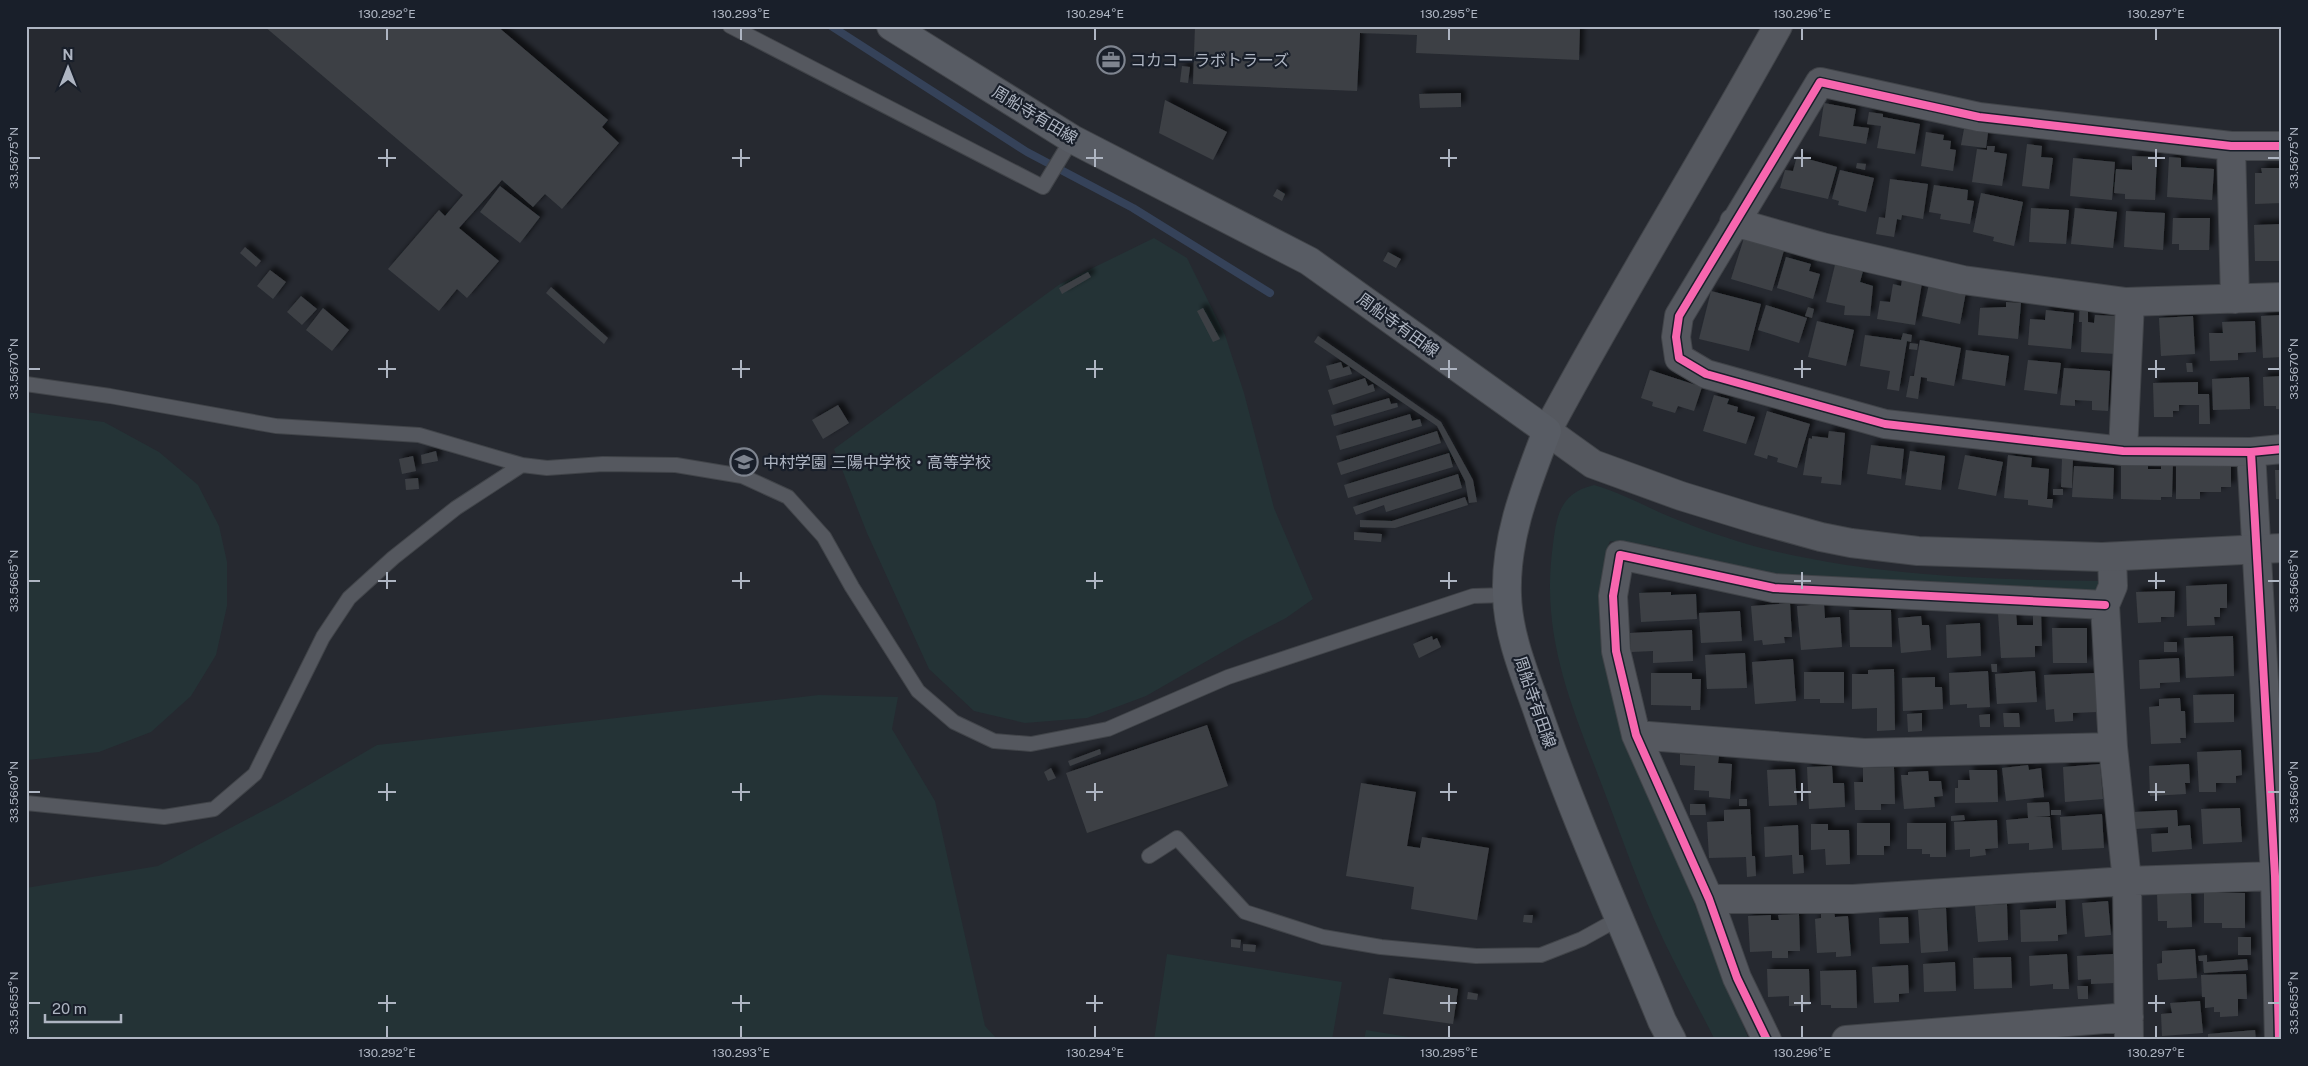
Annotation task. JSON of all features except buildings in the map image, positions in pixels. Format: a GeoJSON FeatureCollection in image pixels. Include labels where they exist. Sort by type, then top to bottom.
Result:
{"type":"FeatureCollection","features":[{"type":"Feature","properties":{"kind":"main road","name":"周船寺有田線"},"geometry":{"type":"LineString","coordinates":[[891,26],[1072,139],[1310,261],[1547,431],[1520,502],[1510,553],[1507,595],[1519,657],[1549,745],[1662,1021],[1672,1040]]}},
{"type":"Feature","properties":{"kind":"street"},"geometry":{"type":"LineString","coordinates":[[1778,26],[1696,172],[1581,367],[1547,431],[1593,464],[1681,496],[1821,537],[1918,551],[2112,557],[2270,549]]}},
{"type":"Feature","properties":{"kind":"street"},"geometry":{"type":"LineString","coordinates":[[2282,146],[2231,146],[1979,117],[1820,82],[1679,316],[1676,337],[1679,358],[1706,374],[1885,424],[2123,451],[2251,452],[2282,450]]}},
{"type":"Feature","properties":{"kind":"street"},"geometry":{"type":"LineString","coordinates":[[2231,146],[2235,300]]}},
{"type":"Feature","properties":{"kind":"street"},"geometry":{"type":"LineString","coordinates":[[1734,222],[1822,248],[1963,280],[2130,302],[2282,297]]}},
{"type":"Feature","properties":{"kind":"street"},"geometry":{"type":"LineString","coordinates":[[2123,451],[2130,302]]}},
{"type":"Feature","properties":{"kind":"street"},"geometry":{"type":"LineString","coordinates":[[2251,452],[2270,549],[2279,1040]]}},
{"type":"Feature","properties":{"kind":"street"},"geometry":{"type":"LineString","coordinates":[[1767,1040],[1737,978],[1709,899],[1636,735],[1616,651],[1614,596],[1620,555],[1774,588],[2105,605]]}},
{"type":"Feature","properties":{"kind":"street"},"geometry":{"type":"LineString","coordinates":[[1846,1040],[2129,1028],[2127,881],[2114,747],[2105,605],[2113,586],[2112,557]]}},
{"type":"Feature","properties":{"kind":"street"},"geometry":{"type":"LineString","coordinates":[[1636,735],[1864,753],[2114,747]]}},
{"type":"Feature","properties":{"kind":"street"},"geometry":{"type":"LineString","coordinates":[[1709,899],[1853,899],[2127,881],[2275,876]]}},
{"type":"Feature","properties":{"kind":"lane"},"geometry":{"type":"LineString","coordinates":[[730,26],[1043,187],[1072,139]]}},
{"type":"Feature","properties":{"kind":"lane"},"geometry":{"type":"LineString","coordinates":[[26,384],[110,396],[276,426],[419,435],[522,465],[547,468],[603,464],[676,465],[742,476],[788,497],[824,537],[852,587],[918,691],[954,722],[994,741],[1031,744],[1108,729],[1228,677],[1473,596],[1507,595]]}},
{"type":"Feature","properties":{"kind":"lane"},"geometry":{"type":"LineString","coordinates":[[26,803],[164,817],[214,809],[255,774],[323,637],[349,598],[393,558],[456,508],[522,465]]}},
{"type":"Feature","properties":{"kind":"lane"},"geometry":{"type":"LineString","coordinates":[[1149,856],[1177,838],[1245,912],[1323,937],[1381,947],[1476,956],[1541,955],[1582,940],[1620,918]]}},
{"type":"Feature","properties":{"kind":"shaded area"},"geometry":{"type":"Polygon","coordinates":[[[1154,238],[1187,258],[1225,335],[1244,393],[1274,508],[1313,599],[1286,618],[1247,638],[1146,696],[1087,718],[1025,723],[974,711],[929,669],[867,533],[834,449],[1060,284],[1154,238]]]}},
{"type":"Feature","properties":{"kind":"shaded area"},"geometry":{"type":"Polygon","coordinates":[[[26,412],[104,422],[159,452],[198,485],[219,526],[227,562],[227,606],[216,655],[191,696],[151,732],[99,752],[28,760],[26,760],[26,412]]]}},
{"type":"Feature","properties":{"kind":"shaded area"},"geometry":{"type":"Polygon","coordinates":[[[1594,485],[1712,533],[1765,549],[1806,558],[1890,571],[1932,575],[1974,578],[2101,581],[2102,590],[2091,593],[1874,583],[1768,573],[1648,545],[1610,541],[1605,554],[1599,621],[1615,706],[1749,1040],[1715,1040],[1675,964],[1631,864],[1580,727],[1561,669],[1551,609],[1550,577],[1556,523],[1563,506],[1574,493],[1594,485]]]}},
{"type":"Feature","properties":{"kind":"shaded area"},"geometry":{"type":"Polygon","coordinates":[[[819,695],[898,697],[892,729],[935,801],[985,1026],[998,1040],[26,1040],[26,888],[158,866],[278,803],[377,745],[819,695]]]}},
{"type":"Feature","properties":{"kind":"shaded area"},"geometry":{"type":"Polygon","coordinates":[[[1167,954],[1342,982],[1332,1040],[1154,1040],[1167,954]]]}},
{"type":"Feature","properties":{"kind":"shaded area"},"geometry":{"type":"Polygon","coordinates":[[[1366,1030],[1427,1040],[1364,1040],[1366,1030]]]}},
{"type":"Feature","properties":{"kind":"waterway"},"geometry":{"type":"LineString","coordinates":[[831,26],[1027,152],[1133,208],[1270,293]]}},
{"type":"Feature","properties":{"kind":"cycle path"},"geometry":{"type":"LineString","coordinates":[[2251,452],[2123,451],[1885,424],[1706,374],[1679,358],[1676,337],[1679,316],[1820,82],[1979,117],[2231,146],[2282,146]]}},
{"type":"Feature","properties":{"kind":"cycle path"},"geometry":{"type":"LineString","coordinates":[[2279,1040],[2275,876],[2251,452],[2282,449]]}},
{"type":"Feature","properties":{"kind":"cycle path"},"geometry":{"type":"LineString","coordinates":[[1767,1040],[1737,978],[1709,899],[1636,735],[1616,651],[1613,596],[1620,555],[1774,588],[2105,605]]}},
{"type":"Feature","properties":{"kind":"place","name":"コカコーラボトラーズ"},"geometry":{"type":"Point","coordinates":[1111,60]}},
{"type":"Feature","properties":{"kind":"place","name":"中村学園 三陽中学校・高等学校"},"geometry":{"type":"Point","coordinates":[744,462]}}]}
